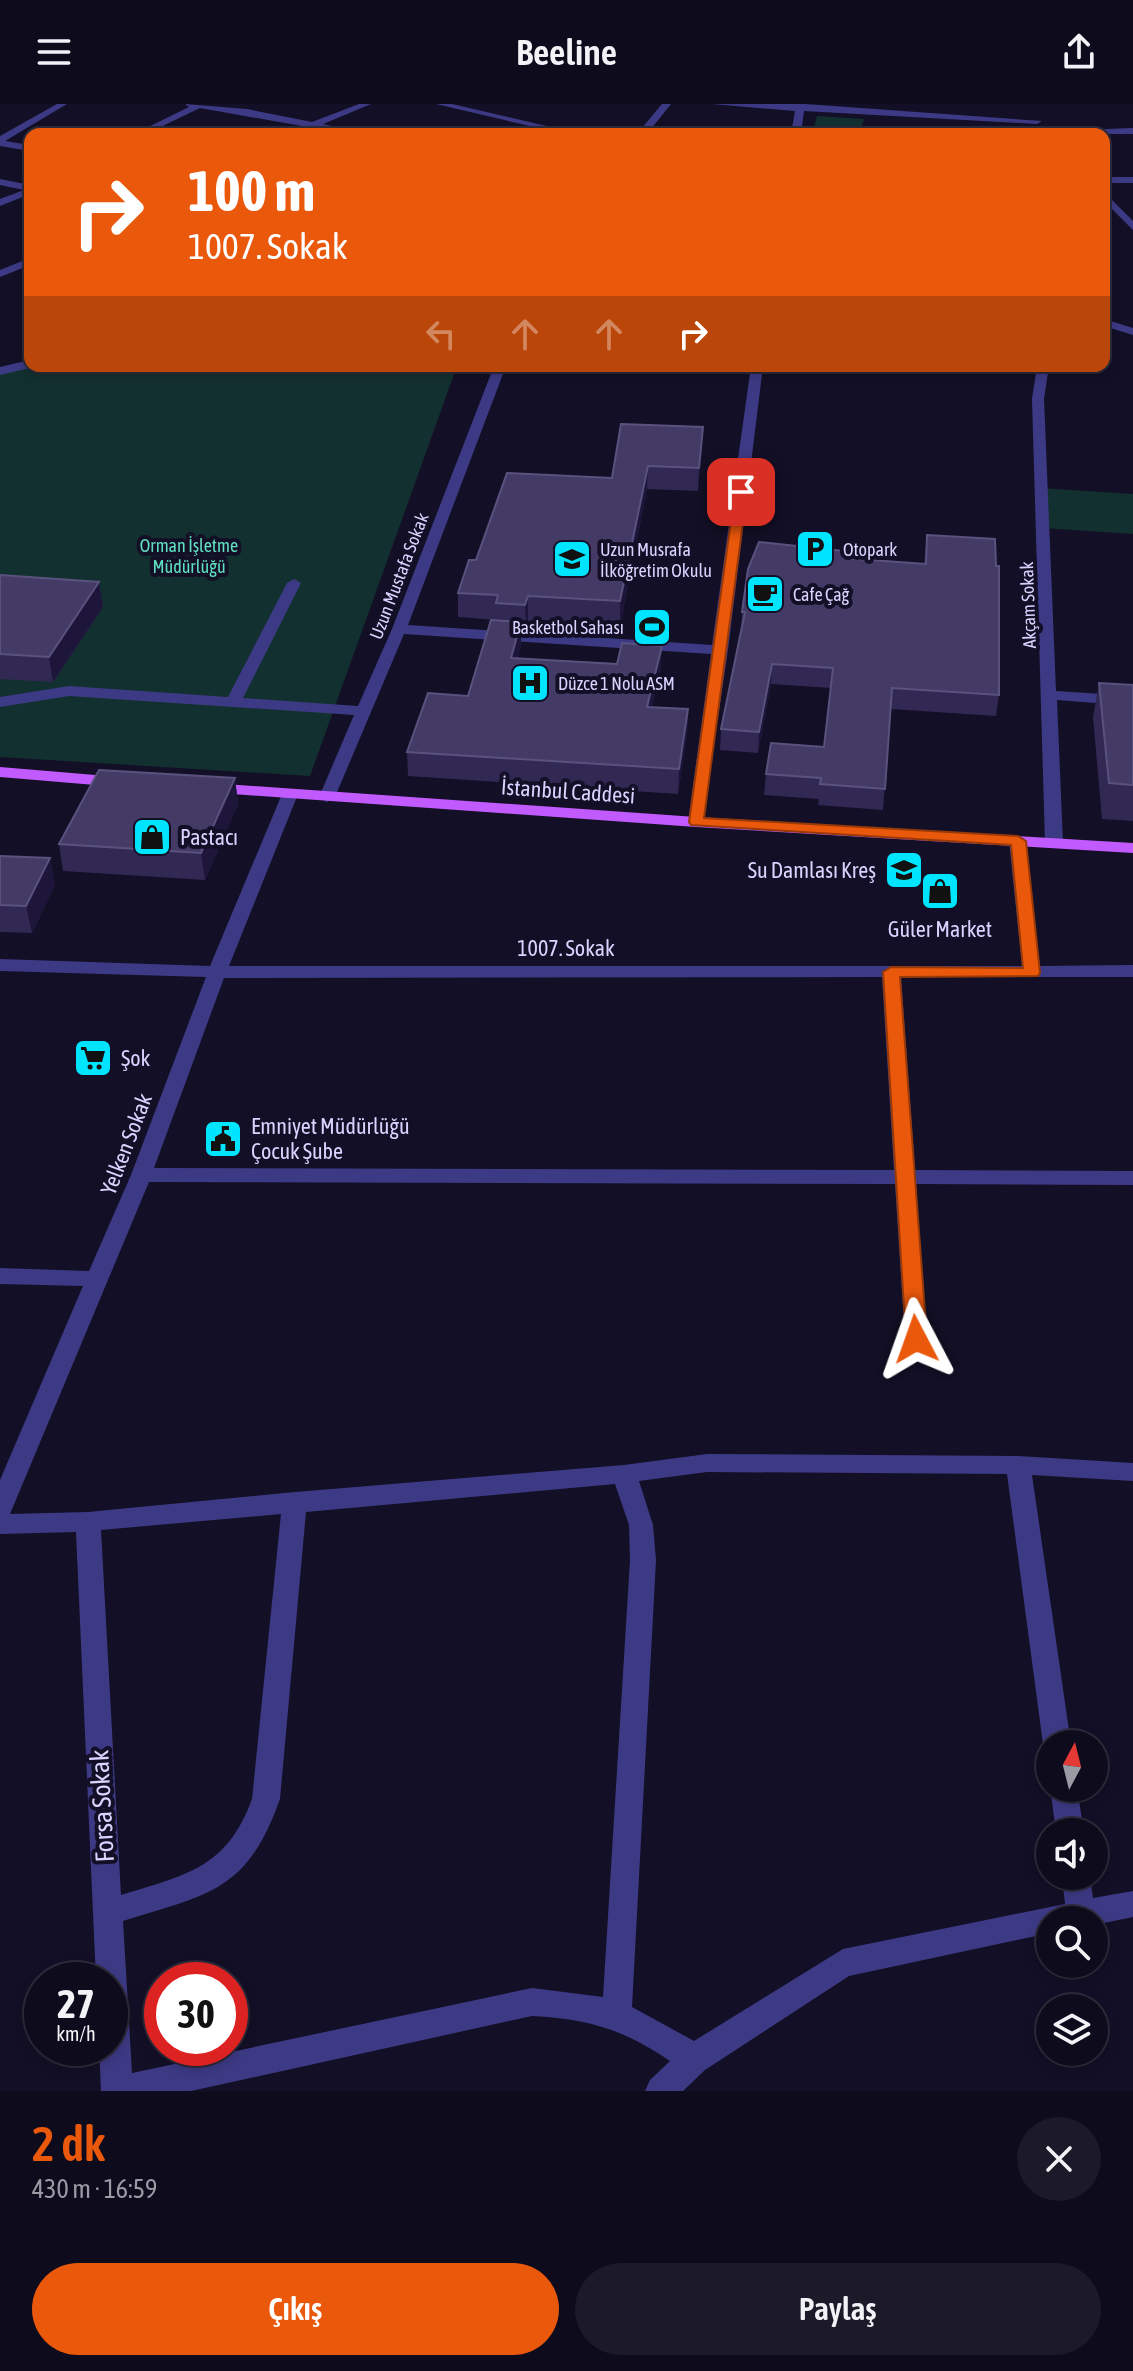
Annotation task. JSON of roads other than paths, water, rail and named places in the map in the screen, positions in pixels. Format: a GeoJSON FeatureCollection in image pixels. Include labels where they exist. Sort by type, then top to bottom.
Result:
{"type":"FeatureCollection","features":[{"type":"Feature","properties":{"kind":"main road"},"geometry":{"type":"LineString","coordinates":[[0,772],[137,783]]}},
{"type":"Feature","properties":{"kind":"main road","name":"İstanbul Caddesi"},"geometry":{"type":"LineString","coordinates":[[198,788],[1133,848]]}},
{"type":"Feature","properties":{"kind":"street"},"geometry":{"type":"LineString","coordinates":[[0,142],[63,104]]}},
{"type":"Feature","properties":{"kind":"street"},"geometry":{"type":"LineString","coordinates":[[301,128],[367,104]]}},
{"type":"Feature","properties":{"kind":"street"},"geometry":{"type":"LineString","coordinates":[[440,104],[549,128]]}},
{"type":"Feature","properties":{"kind":"street"},"geometry":{"type":"LineString","coordinates":[[647,128],[667,104]]}},
{"type":"Feature","properties":{"kind":"street"},"geometry":{"type":"LineString","coordinates":[[716,104],[800,106],[1037,121]]}},
{"type":"Feature","properties":{"kind":"street"},"geometry":{"type":"LineString","coordinates":[[150,128],[194,105],[329,128]]}},
{"type":"Feature","properties":{"kind":"street"},"geometry":{"type":"LineString","coordinates":[[797,128],[800,106]]}},
{"type":"Feature","properties":{"kind":"street"},"geometry":{"type":"LineString","coordinates":[[1030,112],[1043,128]]}},
{"type":"Feature","properties":{"kind":"street"},"geometry":{"type":"LineString","coordinates":[[1110,132],[1133,131]]}},
{"type":"Feature","properties":{"kind":"street"},"geometry":{"type":"LineString","coordinates":[[0,142],[24,147]]}},
{"type":"Feature","properties":{"kind":"street"},"geometry":{"type":"LineString","coordinates":[[1110,180],[1133,180]]}},
{"type":"Feature","properties":{"kind":"street"},"geometry":{"type":"LineString","coordinates":[[0,182],[24,188]]}},
{"type":"Feature","properties":{"kind":"street"},"geometry":{"type":"LineString","coordinates":[[0,203],[24,193]]}},
{"type":"Feature","properties":{"kind":"street"},"geometry":{"type":"LineString","coordinates":[[1110,202],[1133,227]]}},
{"type":"Feature","properties":{"kind":"street"},"geometry":{"type":"LineString","coordinates":[[0,274],[24,264]]}},
{"type":"Feature","properties":{"kind":"street"},"geometry":{"type":"LineString","coordinates":[[0,274],[24,272]]}},
{"type":"Feature","properties":{"kind":"street"},"geometry":{"type":"LineString","coordinates":[[1110,324],[1133,332]]}},
{"type":"Feature","properties":{"kind":"street"},"geometry":{"type":"LineString","coordinates":[[0,371],[24,365]]}},
{"type":"Feature","properties":{"kind":"street","name":"Uzun Mustafa Sokak"},"geometry":{"type":"LineString","coordinates":[[327,797],[399,629],[498,372]]}},
{"type":"Feature","properties":{"kind":"street"},"geometry":{"type":"LineString","coordinates":[[696,822],[756,372]]}},
{"type":"Feature","properties":{"kind":"street","name":"Akçam Sokak"},"geometry":{"type":"LineString","coordinates":[[1042,372],[1038,399],[1054,843]]}},
{"type":"Feature","properties":{"kind":"street"},"geometry":{"type":"LineString","coordinates":[[233,702],[294,583]]}},
{"type":"Feature","properties":{"kind":"street"},"geometry":{"type":"LineString","coordinates":[[399,629],[721,650]]}},
{"type":"Feature","properties":{"kind":"street"},"geometry":{"type":"LineString","coordinates":[[0,702],[69,691],[364,711]]}},
{"type":"Feature","properties":{"kind":"street"},"geometry":{"type":"LineString","coordinates":[[1049,695],[1133,701]]}},
{"type":"Feature","properties":{"kind":"street","name":"Yelken Sokak"},"geometry":{"type":"LineString","coordinates":[[0,1509],[141,1175],[217,972],[290,794]]}},
{"type":"Feature","properties":{"kind":"street"},"geometry":{"type":"LineString","coordinates":[[1018,841],[1032,973]]}},
{"type":"Feature","properties":{"kind":"street","name":"1007. Sokak"},"geometry":{"type":"LineString","coordinates":[[0,965],[217,972],[1133,971]]}},
{"type":"Feature","properties":{"kind":"street"},"geometry":{"type":"LineString","coordinates":[[891,972],[916,1339]]}},
{"type":"Feature","properties":{"kind":"street"},"geometry":{"type":"LineString","coordinates":[[141,1175],[1133,1178]]}},
{"type":"Feature","properties":{"kind":"street"},"geometry":{"type":"LineString","coordinates":[[0,1276],[97,1279]]}},
{"type":"Feature","properties":{"kind":"street"},"geometry":{"type":"LineString","coordinates":[[0,1524],[88,1522],[295,1501],[624,1474],[707,1463],[1018,1465],[1133,1472]]}},
{"type":"Feature","properties":{"kind":"street"},"geometry":{"type":"LineString","coordinates":[[1018,1465],[1055,1730]]}},
{"type":"Feature","properties":{"kind":"street"},"geometry":{"type":"LineString","coordinates":[[617,2014],[643,1560],[641,1525],[624,1474]]}},
{"type":"Feature","properties":{"kind":"street"},"geometry":{"type":"LineString","coordinates":[[108,1912],[217,1876],[235,1861],[260,1822],[266,1799],[295,1501]]}},
{"type":"Feature","properties":{"kind":"street","name":"Forsa Sokak"},"geometry":{"type":"LineString","coordinates":[[88,1522],[119,2091]]}},
{"type":"Feature","properties":{"kind":"street"},"geometry":{"type":"LineString","coordinates":[[1108,1909],[1133,1904]]}},
{"type":"Feature","properties":{"kind":"street"},"geometry":{"type":"LineString","coordinates":[[661,2091],[694,2059],[843,1963],[1036,1923]]}},
{"type":"Feature","properties":{"kind":"street"},"geometry":{"type":"LineString","coordinates":[[119,2091],[532,2002],[577,2003],[617,2014],[651,2029],[694,2059]]}},
{"type":"Feature","properties":{"kind":"place","name":"Otopark"},"geometry":{"type":"Point","coordinates":[815,549]}},
{"type":"Feature","properties":{"kind":"place","name":"Uzun Musrafa İlköğretim Okulu"},"geometry":{"type":"Point","coordinates":[572,559]}},
{"type":"Feature","properties":{"kind":"place","name":"Cafe Çağ"},"geometry":{"type":"Point","coordinates":[765,594]}},
{"type":"Feature","properties":{"kind":"place","name":"Basketbol Sahası"},"geometry":{"type":"Point","coordinates":[652,627]}},
{"type":"Feature","properties":{"kind":"place","name":"Düzce 1 Nolu ASM"},"geometry":{"type":"Point","coordinates":[530,683]}},
{"type":"Feature","properties":{"kind":"place","name":"Pastacı"},"geometry":{"type":"Point","coordinates":[152,837]}},
{"type":"Feature","properties":{"kind":"place","name":"Su Damlası Kreş"},"geometry":{"type":"Point","coordinates":[904,870]}},
{"type":"Feature","properties":{"kind":"place","name":"Güler Market"},"geometry":{"type":"Point","coordinates":[940,891]}},
{"type":"Feature","properties":{"kind":"place","name":"Şok"},"geometry":{"type":"Point","coordinates":[93,1058]}},
{"type":"Feature","properties":{"kind":"place","name":"Emniyet Müdürlüğü Çocuk Şube"},"geometry":{"type":"Point","coordinates":[223,1139]}},
{"type":"Feature","properties":{"kind":"park label","name":"Orman İşletme Müdürlüğü"},"geometry":{"type":"Point","coordinates":[189,555]}}]}
